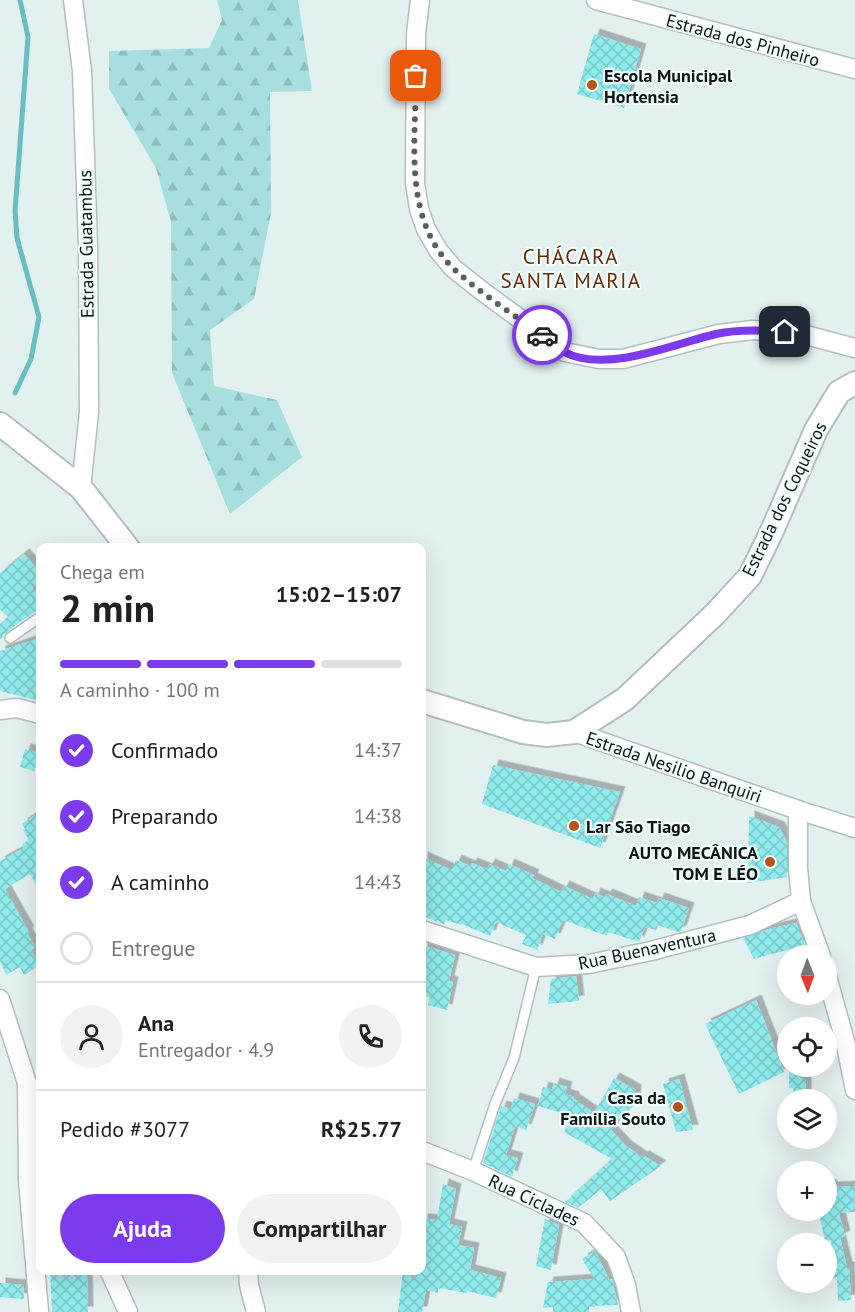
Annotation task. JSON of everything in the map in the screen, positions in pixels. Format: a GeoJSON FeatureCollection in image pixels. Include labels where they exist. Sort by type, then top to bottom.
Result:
{"type":"FeatureCollection","features":[{"type":"Feature","properties":{"kind":"street","name":"Estrada Guatambus"},"geometry":{"type":"LineString","coordinates":[[73,0],[82,71],[88,246],[89,412],[81,488]]}},
{"type":"Feature","properties":{"kind":"street"},"geometry":{"type":"LineString","coordinates":[[420,0],[416,34],[415,183],[419,209],[426,230],[438,250],[453,268],[474,285],[565,352],[589,358],[623,359],[719,334],[753,330],[806,335],[855,348]]}},
{"type":"Feature","properties":{"kind":"street","name":"Estrada dos Pinheiro"},"geometry":{"type":"LineString","coordinates":[[596,0],[855,69]]}},
{"type":"Feature","properties":{"kind":"street","name":"Estrada dos Coqueiros"},"geometry":{"type":"LineString","coordinates":[[574,732],[625,699],[715,614],[750,576],[816,430],[839,392],[855,383]]}},
{"type":"Feature","properties":{"kind":"street"},"geometry":{"type":"LineString","coordinates":[[0,424],[81,488],[122,543]]}},
{"type":"Feature","properties":{"kind":"street","name":"Estrada Nesilio Banquiri"},"geometry":{"type":"LineString","coordinates":[[426,702],[523,732],[547,735],[574,732],[855,828]]}},
{"type":"Feature","properties":{"kind":"street"},"geometry":{"type":"LineString","coordinates":[[0,710],[17,708],[36,713]]}},
{"type":"Feature","properties":{"kind":"street"},"geometry":{"type":"LineString","coordinates":[[798,810],[798,868],[801,901],[817,945]]}},
{"type":"Feature","properties":{"kind":"street","name":"Rua Buenaventura"},"geometry":{"type":"LineString","coordinates":[[426,931],[536,967],[588,964],[651,951],[750,925],[801,901]]}},
{"type":"Feature","properties":{"kind":"street"},"geometry":{"type":"LineString","coordinates":[[0,999],[36,1105]]}},
{"type":"Feature","properties":{"kind":"street"},"geometry":{"type":"LineString","coordinates":[[835,1005],[855,1090]]}},
{"type":"Feature","properties":{"kind":"street"},"geometry":{"type":"LineString","coordinates":[[27,1083],[28,1180],[39,1312]]}},
{"type":"Feature","properties":{"kind":"street","name":"Rua Ciclades"},"geometry":{"type":"LineString","coordinates":[[426,1153],[584,1223],[616,1257],[632,1312]]}},
{"type":"Feature","properties":{"kind":"street"},"geometry":{"type":"LineString","coordinates":[[111,1275],[128,1312]]}},
{"type":"Feature","properties":{"kind":"street"},"geometry":{"type":"LineString","coordinates":[[248,1275],[256,1312]]}},
{"type":"Feature","properties":{"kind":"lane"},"geometry":{"type":"LineString","coordinates":[[10,638],[36,620]]}},
{"type":"Feature","properties":{"kind":"lane"},"geometry":{"type":"LineString","coordinates":[[473,1172],[495,1104],[514,1058],[536,967]]}},
{"type":"Feature","properties":{"kind":"green space"},"geometry":{"type":"Polygon","coordinates":[[[217,0],[298,0],[312,91],[270,92],[271,213],[254,299],[210,330],[214,386],[277,400],[302,457],[230,514],[172,373],[171,222],[156,168],[109,89],[109,51],[209,48],[222,20],[217,0]]]}},
{"type":"Feature","properties":{"kind":"building"},"geometry":{"type":"Polygon","coordinates":[[[594,34],[641,49],[624,108],[577,94],[594,34]]]}},
{"type":"Feature","properties":{"kind":"building"},"geometry":{"type":"Polygon","coordinates":[[[24,554],[36,568],[36,584],[32,588],[36,592],[36,611],[6,632],[0,640],[0,624],[8,617],[0,609],[0,573],[24,554]]]}},
{"type":"Feature","properties":{"kind":"building"},"geometry":{"type":"Polygon","coordinates":[[[36,639],[36,700],[0,691],[0,651],[36,639]]]}},
{"type":"Feature","properties":{"kind":"building"},"geometry":{"type":"Polygon","coordinates":[[[25,749],[36,752],[34,771],[20,767],[25,749]]]}},
{"type":"Feature","properties":{"kind":"building","name":"Lar São Tiago"},"geometry":{"type":"Polygon","coordinates":[[[493,765],[620,792],[600,848],[482,804],[493,765]]]}},
{"type":"Feature","properties":{"kind":"building"},"geometry":{"type":"Polygon","coordinates":[[[36,816],[36,885],[30,874],[5,889],[35,947],[31,950],[36,958],[36,968],[24,975],[20,967],[6,975],[0,961],[0,861],[24,848],[22,844],[29,840],[22,824],[36,816]]]}},
{"type":"Feature","properties":{"kind":"building","name":"AUTO MECÂNICA TOM E LÉO"},"geometry":{"type":"Polygon","coordinates":[[[749,816],[779,827],[787,842],[787,877],[748,883],[749,816]]]}},
{"type":"Feature","properties":{"kind":"building"},"geometry":{"type":"Polygon","coordinates":[[[426,859],[452,870],[456,860],[470,866],[472,863],[487,869],[490,864],[506,871],[509,864],[534,875],[532,878],[561,892],[564,886],[593,899],[595,893],[605,897],[607,894],[636,906],[639,897],[657,903],[659,898],[689,908],[681,931],[658,925],[656,930],[645,927],[639,942],[608,932],[607,936],[563,920],[555,939],[543,934],[537,950],[522,944],[526,935],[496,922],[490,936],[462,924],[446,920],[444,924],[426,917],[426,859]]]}},
{"type":"Feature","properties":{"kind":"building"},"geometry":{"type":"Polygon","coordinates":[[[796,923],[805,945],[777,945],[777,953],[754,959],[743,938],[796,923]]]}},
{"type":"Feature","properties":{"kind":"building"},"geometry":{"type":"Polygon","coordinates":[[[426,946],[455,955],[449,981],[453,982],[447,1010],[428,1005],[430,997],[426,996],[426,946]]]}},
{"type":"Feature","properties":{"kind":"building"},"geometry":{"type":"Polygon","coordinates":[[[576,976],[579,1001],[548,1004],[551,979],[576,976]]]}},
{"type":"Feature","properties":{"kind":"building"},"geometry":{"type":"Polygon","coordinates":[[[756,1000],[777,1054],[777,1075],[739,1094],[705,1024],[756,1000]]]}},
{"type":"Feature","properties":{"kind":"building"},"geometry":{"type":"Polygon","coordinates":[[[789,1077],[806,1078],[806,1089],[789,1088],[789,1077]]]}},
{"type":"Feature","properties":{"kind":"building"},"geometry":{"type":"Polygon","coordinates":[[[614,1078],[636,1090],[635,1102],[611,1130],[626,1146],[661,1166],[610,1201],[601,1189],[578,1208],[565,1202],[612,1159],[564,1132],[573,1116],[538,1106],[543,1087],[552,1090],[554,1083],[567,1087],[565,1094],[574,1097],[594,1113],[614,1078]]]}},
{"type":"Feature","properties":{"kind":"building","name":"Casa da Familia Souto"},"geometry":{"type":"Polygon","coordinates":[[[679,1079],[693,1130],[676,1132],[663,1084],[679,1079]]]}},
{"type":"Feature","properties":{"kind":"building"},"geometry":{"type":"Polygon","coordinates":[[[514,1098],[535,1104],[526,1130],[515,1126],[506,1155],[518,1158],[512,1177],[483,1163],[501,1106],[511,1109],[514,1098]]]}},
{"type":"Feature","properties":{"kind":"building"},"geometry":{"type":"Polygon","coordinates":[[[443,1184],[456,1189],[449,1224],[462,1227],[458,1245],[474,1248],[470,1270],[501,1278],[496,1298],[467,1291],[467,1293],[438,1288],[438,1293],[426,1290],[422,1312],[398,1312],[402,1275],[426,1275],[426,1219],[437,1220],[443,1184]]]}},
{"type":"Feature","properties":{"kind":"building"},"geometry":{"type":"Polygon","coordinates":[[[855,1186],[855,1212],[839,1213],[845,1236],[840,1238],[847,1267],[849,1267],[851,1300],[838,1301],[837,1233],[823,1233],[820,1221],[837,1221],[837,1187],[855,1186]]]}},
{"type":"Feature","properties":{"kind":"building"},"geometry":{"type":"Polygon","coordinates":[[[545,1219],[559,1225],[551,1270],[536,1266],[545,1219]]]}},
{"type":"Feature","properties":{"kind":"building"},"geometry":{"type":"Polygon","coordinates":[[[595,1251],[609,1279],[612,1279],[618,1305],[589,1306],[589,1312],[553,1312],[553,1307],[543,1308],[548,1282],[594,1279],[582,1259],[595,1251]]]}},
{"type":"Feature","properties":{"kind":"building"},"geometry":{"type":"Polygon","coordinates":[[[50,1275],[87,1275],[88,1312],[52,1312],[50,1275]]]}},
{"type":"Feature","properties":{"kind":"building"},"geometry":{"type":"Polygon","coordinates":[[[0,1283],[23,1285],[24,1299],[0,1297],[0,1283]]]}},
{"type":"Feature","properties":{"kind":"waterway"},"geometry":{"type":"LineString","coordinates":[[15,393],[31,359],[39,317],[17,238],[15,211],[28,37],[20,0]]}},
{"type":"Feature","properties":{"kind":"way so far"},"geometry":{"type":"LineString","coordinates":[[416,76],[415,183],[419,209],[426,230],[438,250],[453,268],[542,335]]}},
{"type":"Feature","properties":{"kind":"place","name":"Escola Municipal Hortensia"},"geometry":{"type":"Point","coordinates":[592,85]}},
{"type":"Feature","properties":{"kind":"place","name":"Lar São Tiago"},"geometry":{"type":"Point","coordinates":[574,826]}},
{"type":"Feature","properties":{"kind":"place","name":"AUTO MECÂNICA TOM E LÉO"},"geometry":{"type":"Point","coordinates":[770,862]}},
{"type":"Feature","properties":{"kind":"place","name":"Casa da Familia Souto"},"geometry":{"type":"Point","coordinates":[678,1107]}},
{"type":"Feature","properties":{"kind":"district","name":"CHÁCARA SANTA MARIA"},"geometry":{"type":"Point","coordinates":[571,268]}},
{"type":"Feature","properties":{"kind":"route"},"geometry":{"type":"LineString","coordinates":[[542,335],[565,352],[599,359],[623,359],[719,334],[753,330],[785,332]]}}]}
